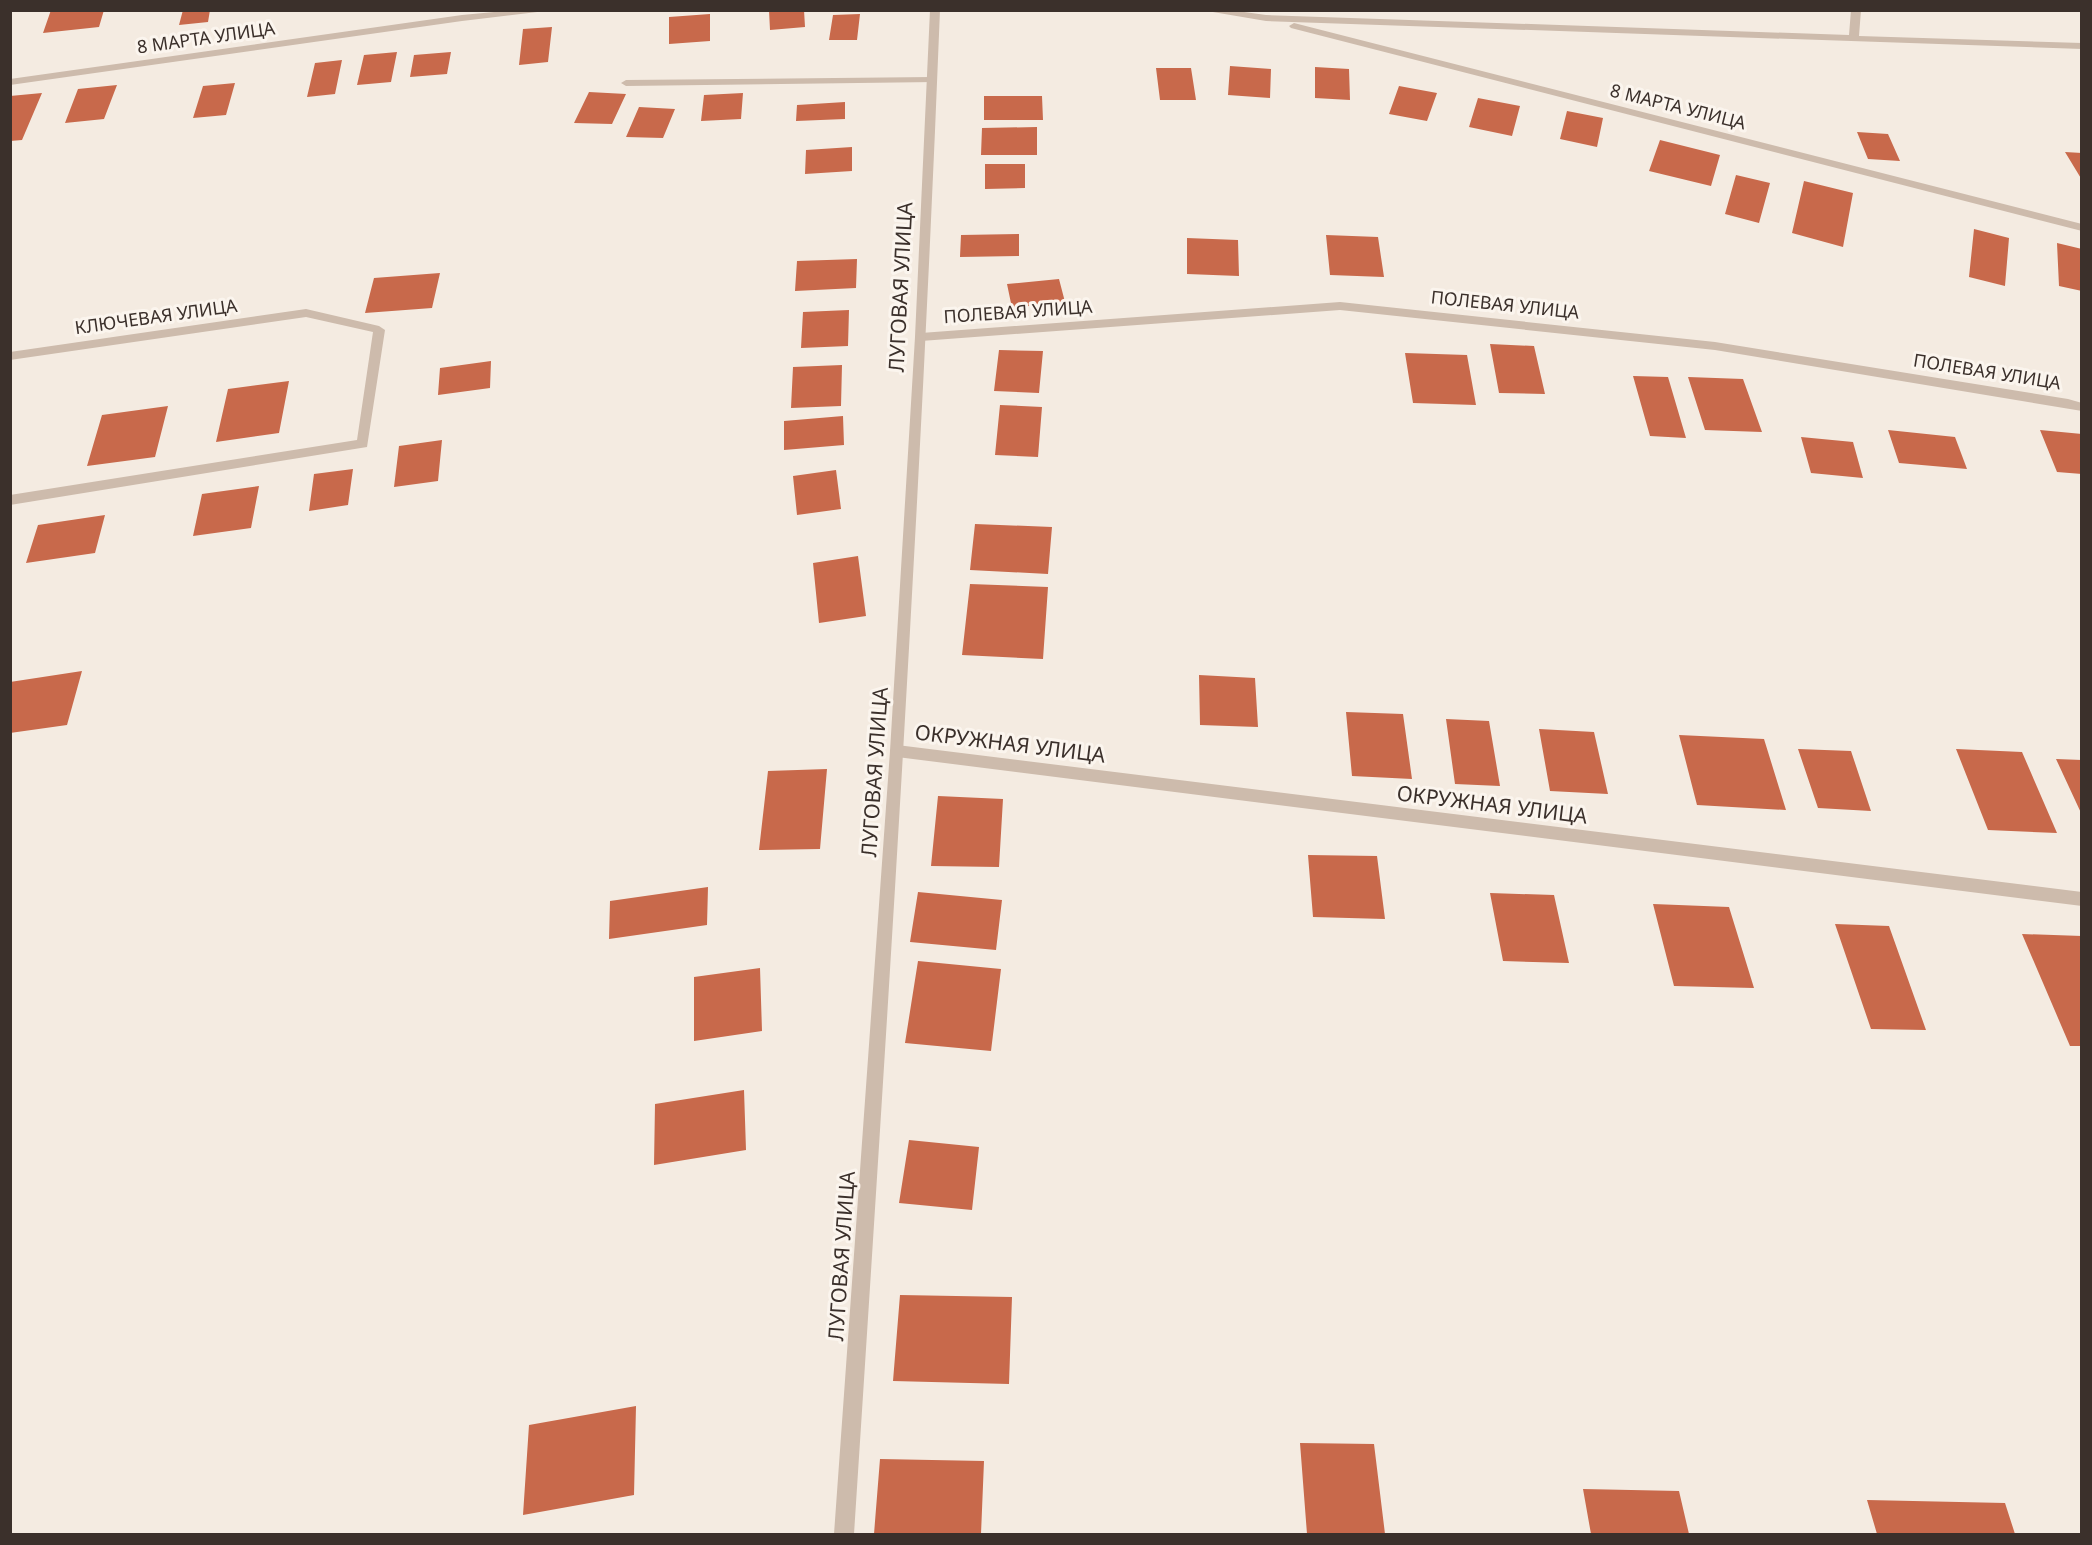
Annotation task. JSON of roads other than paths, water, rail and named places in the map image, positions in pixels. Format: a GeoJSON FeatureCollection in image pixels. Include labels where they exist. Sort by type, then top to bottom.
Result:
{"type":"FeatureCollection","features":[{"type":"Feature","properties":{"kind":"street","name":"8 МАРТА УЛИЦА"},"geometry":{"type":"LineString","coordinates":[[10,82],[461,14],[550,10]]}},
{"type":"Feature","properties":{"kind":"street","name":"ЛУГОВАЯ УЛИЦА"},"geometry":{"type":"LineString","coordinates":[[844,1534],[897,751],[921,337],[935,10]]}},
{"type":"Feature","properties":{"kind":"street"},"geometry":{"type":"LineString","coordinates":[[1205,10],[1266,18],[2082,46]]}},
{"type":"Feature","properties":{"kind":"street"},"geometry":{"type":"LineString","coordinates":[[1854,38],[1856,10]]}},
{"type":"Feature","properties":{"kind":"street","name":"8 МАРТА УЛИЦА"},"geometry":{"type":"LineString","coordinates":[[1266,18],[2082,228]]}},
{"type":"Feature","properties":{"kind":"street"},"geometry":{"type":"LineString","coordinates":[[627,83],[932,80]]}},
{"type":"Feature","properties":{"kind":"street","name":"ПОЛЕВАЯ УЛИЦА"},"geometry":{"type":"LineString","coordinates":[[921,337],[1340,306],[1715,346],[2082,407]]}},
{"type":"Feature","properties":{"kind":"street","name":"КЛЮЧЕВАЯ УЛИЦА"},"geometry":{"type":"LineString","coordinates":[[10,356],[306,313],[379,330],[363,444],[10,500]]}},
{"type":"Feature","properties":{"kind":"street","name":"ОКРУЖНАЯ УЛИЦА"},"geometry":{"type":"LineString","coordinates":[[897,751],[2082,899]]}}]}
